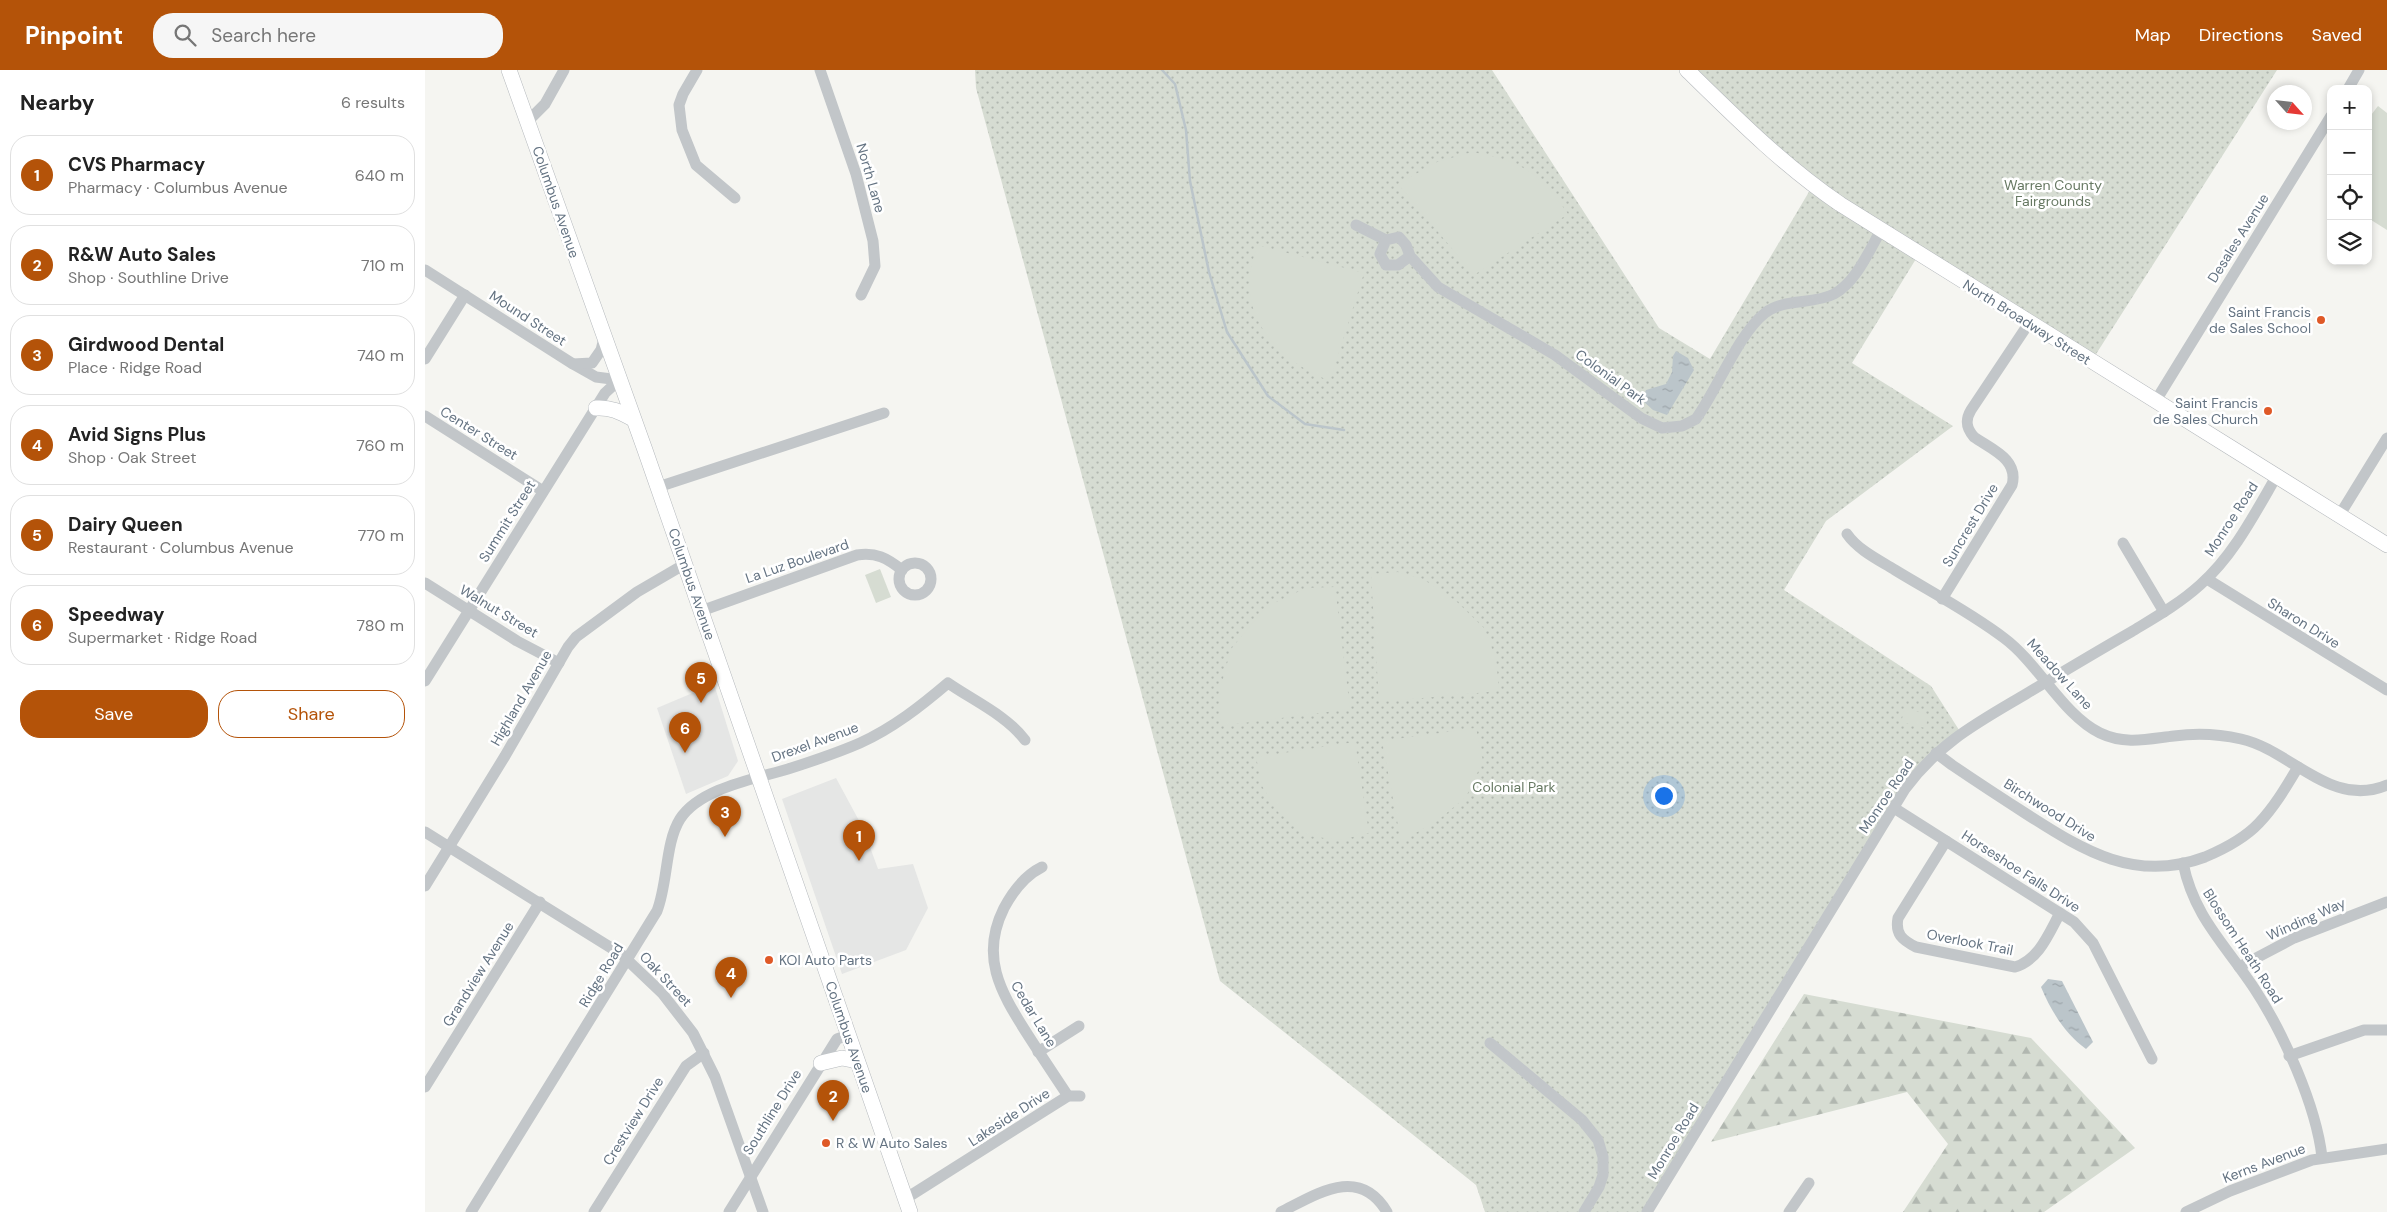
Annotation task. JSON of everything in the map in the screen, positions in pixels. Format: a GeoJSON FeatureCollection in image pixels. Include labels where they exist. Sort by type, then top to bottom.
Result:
{"type":"FeatureCollection","features":[{"type":"Feature","properties":{"kind":"main road","name":"Columbus Avenue"},"geometry":{"type":"LineString","coordinates":[[509,70],[658,487],[908,1206]]}},
{"type":"Feature","properties":{"kind":"main road","name":"North Broadway Street"},"geometry":{"type":"LineString","coordinates":[[1687,70],[1768,146],[1813,185],[2029,323],[2387,545]]}},
{"type":"Feature","properties":{"kind":"main road"},"geometry":{"type":"LineString","coordinates":[[596,408],[617,410],[633,419]]}},
{"type":"Feature","properties":{"kind":"main road"},"geometry":{"type":"LineString","coordinates":[[821,1063],[842,1058],[857,1061]]}},
{"type":"Feature","properties":{"kind":"street"},"geometry":{"type":"LineString","coordinates":[[527,121],[545,104],[564,70]]}},
{"type":"Feature","properties":{"kind":"street"},"geometry":{"type":"LineString","coordinates":[[697,70],[679,105],[682,130],[696,165],[735,198]]}},
{"type":"Feature","properties":{"kind":"street","name":"North Lane"},"geometry":{"type":"LineString","coordinates":[[820,70],[856,174],[873,241],[875,266],[861,295]]}},
{"type":"Feature","properties":{"kind":"street"},"geometry":{"type":"LineString","coordinates":[[2350,85],[2359,70]]}},
{"type":"Feature","properties":{"kind":"street","name":"Desales Avenue"},"geometry":{"type":"LineString","coordinates":[[2155,402],[2327,122]]}},
{"type":"Feature","properties":{"kind":"street","name":"Colonial Park"},"geometry":{"type":"LineString","coordinates":[[1356,225],[1386,240],[1399,237],[1406,245],[1410,256],[1438,287],[1555,355],[1641,418],[1662,428],[1682,426],[1697,418],[1749,330],[1765,313],[1779,306],[1833,295],[1841,290],[1849,281],[1881,230]]}},
{"type":"Feature","properties":{"kind":"street"},"geometry":{"type":"LineString","coordinates":[[1386,240],[1380,254],[1386,265],[1398,265],[1410,256]]}},
{"type":"Feature","properties":{"kind":"street","name":"Mound Street"},"geometry":{"type":"LineString","coordinates":[[425,270],[573,364],[596,377],[619,380]]}},
{"type":"Feature","properties":{"kind":"street"},"geometry":{"type":"LineString","coordinates":[[425,359],[465,295]]}},
{"type":"Feature","properties":{"kind":"street","name":"Suncrest Drive"},"geometry":{"type":"LineString","coordinates":[[1942,599],[2012,485],[2014,473],[2009,462],[1973,437],[1969,432],[1967,420],[1971,410],[2029,323]]}},
{"type":"Feature","properties":{"kind":"street"},"geometry":{"type":"LineString","coordinates":[[573,364],[592,362],[601,350],[604,338]]}},
{"type":"Feature","properties":{"kind":"street","name":"Summit Street"},"geometry":{"type":"LineString","coordinates":[[425,681],[605,394],[619,380]]}},
{"type":"Feature","properties":{"kind":"street"},"geometry":{"type":"LineString","coordinates":[[658,487],[884,413]]}},
{"type":"Feature","properties":{"kind":"street","name":"Center Street"},"geometry":{"type":"LineString","coordinates":[[425,416],[543,491]]}},
{"type":"Feature","properties":{"kind":"street"},"geometry":{"type":"LineString","coordinates":[[2339,516],[2387,438]]}},
{"type":"Feature","properties":{"kind":"street","name":"Monroe Road"},"geometry":{"type":"LineString","coordinates":[[1647,1212],[1915,776],[1936,753],[1973,726],[2164,612],[2207,579],[2239,538],[2276,477]]}},
{"type":"Feature","properties":{"kind":"street","name":"Meadow Lane"},"geometry":{"type":"LineString","coordinates":[[1847,534],[1855,543],[1875,558],[2003,637],[2034,665],[2085,724],[2113,738],[2137,741],[2174,736],[2219,736],[2242,739],[2262,747],[2328,784],[2346,789],[2371,790],[2387,785]]}},
{"type":"Feature","properties":{"kind":"street"},"geometry":{"type":"LineString","coordinates":[[2123,542],[2164,612]]}},
{"type":"Feature","properties":{"kind":"street","name":"La Luz Boulevard"},"geometry":{"type":"LineString","coordinates":[[701,611],[857,555],[877,554],[902,570]]}},
{"type":"Feature","properties":{"kind":"street","name":"Highland Avenue"},"geometry":{"type":"LineString","coordinates":[[425,886],[505,756],[559,663],[576,638],[637,592],[685,564]]}},
{"type":"Feature","properties":{"kind":"street","name":"Sharon Drive"},"geometry":{"type":"LineString","coordinates":[[2207,579],[2387,690]]}},
{"type":"Feature","properties":{"kind":"street","name":"Walnut Street"},"geometry":{"type":"LineString","coordinates":[[425,583],[517,641],[559,663]]}},
{"type":"Feature","properties":{"kind":"street","name":"Drexel Avenue"},"geometry":{"type":"LineString","coordinates":[[759,777],[810,762],[862,742],[890,727],[948,683],[1017,729],[1025,740]]}},
{"type":"Feature","properties":{"kind":"street","name":"Birchwood Drive"},"geometry":{"type":"LineString","coordinates":[[1936,753],[1952,766],[2056,833],[2100,857],[2137,866],[2183,863],[2217,852],[2249,833],[2271,810],[2298,767]]}},
{"type":"Feature","properties":{"kind":"street","name":"Ridge Road"},"geometry":{"type":"LineString","coordinates":[[471,1212],[628,959],[661,899],[674,831],[679,820],[687,810],[701,799],[759,777]]}},
{"type":"Feature","properties":{"kind":"street","name":"Horseshoe Falls Drive"},"geometry":{"type":"LineString","coordinates":[[1894,808],[2075,922],[2093,943],[2152,1059]]}},
{"type":"Feature","properties":{"kind":"street","name":"Oak Street"},"geometry":{"type":"LineString","coordinates":[[425,832],[540,902],[628,959],[677,1011],[704,1053],[715,1077],[763,1212]]}},
{"type":"Feature","properties":{"kind":"street","name":"Overlook Trail"},"geometry":{"type":"LineString","coordinates":[[1946,841],[1898,918],[1896,928],[1899,936],[1906,942],[1916,947],[2015,967],[2025,964],[2035,956],[2061,913]]}},
{"type":"Feature","properties":{"kind":"street","name":"Blossom Heath Road"},"geometry":{"type":"LineString","coordinates":[[2183,863],[2187,884],[2208,925],[2267,1008],[2311,1107],[2320,1138],[2322,1157]]}},
{"type":"Feature","properties":{"kind":"street","name":"Cedar Lane"},"geometry":{"type":"LineString","coordinates":[[1042,866],[1023,880],[1008,900],[999,917],[993,942],[994,968],[1002,992],[1038,1052],[1068,1096]]}},
{"type":"Feature","properties":{"kind":"street","name":"Grandview Avenue"},"geometry":{"type":"LineString","coordinates":[[425,1087],[540,902]]}},
{"type":"Feature","properties":{"kind":"street","name":"Winding Way"},"geometry":{"type":"LineString","coordinates":[[2239,967],[2295,938],[2387,902]]}},
{"type":"Feature","properties":{"kind":"street"},"geometry":{"type":"LineString","coordinates":[[1038,1052],[1079,1026]]}},
{"type":"Feature","properties":{"kind":"street"},"geometry":{"type":"LineString","coordinates":[[2289,1056],[2364,1030],[2387,1030]]}},
{"type":"Feature","properties":{"kind":"street","name":"Southline Drive"},"geometry":{"type":"LineString","coordinates":[[729,1212],[837,1039],[849,1035]]}},
{"type":"Feature","properties":{"kind":"street"},"geometry":{"type":"LineString","coordinates":[[1490,1043],[1582,1120],[1597,1140],[1603,1157],[1603,1175],[1584,1212]]}},
{"type":"Feature","properties":{"kind":"street","name":"Crestview Drive"},"geometry":{"type":"LineString","coordinates":[[594,1212],[686,1066],[704,1053]]}},
{"type":"Feature","properties":{"kind":"street","name":"Lakeside Drive"},"geometry":{"type":"LineString","coordinates":[[908,1206],[1068,1096],[1080,1096]]}},
{"type":"Feature","properties":{"kind":"street","name":"Kerns Avenue"},"geometry":{"type":"LineString","coordinates":[[2186,1212],[2288,1167],[2322,1157],[2387,1149]]}},
{"type":"Feature","properties":{"kind":"street"},"geometry":{"type":"LineString","coordinates":[[1789,1212],[1809,1184]]}},
{"type":"Feature","properties":{"kind":"street"},"geometry":{"type":"LineString","coordinates":[[1281,1212],[1331,1188],[1349,1185],[1365,1190],[1380,1202],[1387,1212]]}},
{"type":"Feature","properties":{"kind":"shaded area"},"geometry":{"type":"Polygon","coordinates":[[[714,684],[738,761],[728,776],[686,794],[657,708],[714,684]]]}},
{"type":"Feature","properties":{"kind":"shaded area"},"geometry":{"type":"Polygon","coordinates":[[[836,778],[863,828],[878,869],[913,864],[928,908],[906,950],[842,974],[782,799],[836,778]]]}},
{"type":"Feature","properties":{"kind":"green space","name":"Colonial Park"},"geometry":{"type":"Polygon","coordinates":[[[975,70],[1492,70],[1659,328],[1710,359],[1813,185],[1687,70],[2277,70],[2091,362],[1919,254],[1852,363],[1953,426],[1826,521],[1784,590],[1931,686],[1961,733],[1920,769],[1647,1212],[1485,1212],[1476,1185],[1220,981],[976,88],[975,70]]]}},
{"type":"Feature","properties":{"kind":"green space"},"geometry":{"type":"Polygon","coordinates":[[[2378,106],[2387,113],[2387,230],[2372,221],[2372,114],[2378,106]]]}},
{"type":"Feature","properties":{"kind":"green space"},"geometry":{"type":"Polygon","coordinates":[[[1472,152],[1517,164],[1528,171],[1548,188],[1568,214],[1474,275],[1398,184],[1437,162],[1472,152]]]}},
{"type":"Feature","properties":{"kind":"green space"},"geometry":{"type":"Polygon","coordinates":[[[1257,245],[1364,273],[1330,381],[1315,374],[1286,355],[1274,344],[1256,317],[1251,301],[1249,283],[1257,245]]]}},
{"type":"Feature","properties":{"kind":"green space"},"geometry":{"type":"Polygon","coordinates":[[[880,569],[891,597],[876,603],[865,575],[880,569]]]}},
{"type":"Feature","properties":{"kind":"green space"},"geometry":{"type":"Polygon","coordinates":[[[1398,572],[1423,579],[1456,601],[1484,628],[1496,659],[1499,691],[1379,702],[1371,574],[1398,572]]]}},
{"type":"Feature","properties":{"kind":"green space"},"geometry":{"type":"Polygon","coordinates":[[[1335,587],[1350,709],[1220,726],[1221,686],[1231,649],[1266,607],[1306,588],[1335,587]]]}},
{"type":"Feature","properties":{"kind":"green space"},"geometry":{"type":"Polygon","coordinates":[[[1905,708],[1929,715],[1925,728],[1901,722],[1905,708]]]}},
{"type":"Feature","properties":{"kind":"green space"},"geometry":{"type":"Polygon","coordinates":[[[1476,728],[1483,761],[1466,797],[1437,821],[1401,841],[1382,741],[1476,728]]]}},
{"type":"Feature","properties":{"kind":"green space"},"geometry":{"type":"Polygon","coordinates":[[[1355,742],[1369,833],[1340,840],[1309,836],[1278,812],[1262,786],[1256,757],[1355,742]]]}},
{"type":"Feature","properties":{"kind":"green space"},"geometry":{"type":"Polygon","coordinates":[[[1804,994],[2031,1038],[2135,1148],[2044,1212],[1903,1212],[1948,1144],[1907,1092],[1711,1142],[1804,994]]]}},
{"type":"Feature","properties":{"kind":"water"},"geometry":{"type":"Polygon","coordinates":[[[1676,351],[1688,358],[1694,370],[1667,415],[1653,410],[1642,400],[1646,390],[1666,384],[1672,372],[1673,356],[1676,351]]]}},
{"type":"Feature","properties":{"kind":"water"},"geometry":{"type":"Polygon","coordinates":[[[2048,979],[2062,981],[2093,1042],[2086,1049],[2065,1029],[2049,1005],[2041,987],[2048,979]]]}},
{"type":"Feature","properties":{"kind":"waterway"},"geometry":{"type":"LineString","coordinates":[[1162,70],[1175,84],[1186,130],[1190,181],[1209,272],[1227,332],[1268,396],[1305,424],[1344,430]]}},
{"type":"Feature","properties":{"kind":"place","name":"Saint Francis de Sales School"},"geometry":{"type":"Point","coordinates":[2321,320]}},
{"type":"Feature","properties":{"kind":"place","name":"Saint Francis de Sales Church"},"geometry":{"type":"Point","coordinates":[2268,411]}},
{"type":"Feature","properties":{"kind":"place","name":"Dairy Queen"},"geometry":{"type":"Point","coordinates":[701,703]}},
{"type":"Feature","properties":{"kind":"place","name":"Speedway"},"geometry":{"type":"Point","coordinates":[685,753]}},
{"type":"Feature","properties":{"kind":"place","name":"Girdwood Dental"},"geometry":{"type":"Point","coordinates":[725,837]}},
{"type":"Feature","properties":{"kind":"place","name":"CVS Pharmacy"},"geometry":{"type":"Point","coordinates":[859,861]}},
{"type":"Feature","properties":{"kind":"place","name":"KOI Auto Parts"},"geometry":{"type":"Point","coordinates":[769,960]}},
{"type":"Feature","properties":{"kind":"place","name":"Avid Signs Plus"},"geometry":{"type":"Point","coordinates":[731,998]}},
{"type":"Feature","properties":{"kind":"place","name":"R&W Auto Sales"},"geometry":{"type":"Point","coordinates":[833,1121]}},
{"type":"Feature","properties":{"kind":"place","name":"R & W Auto Sales"},"geometry":{"type":"Point","coordinates":[826,1143]}},
{"type":"Feature","properties":{"kind":"park label","name":"Warren County Fairgrounds"},"geometry":{"type":"Point","coordinates":[2053,194]}}]}
